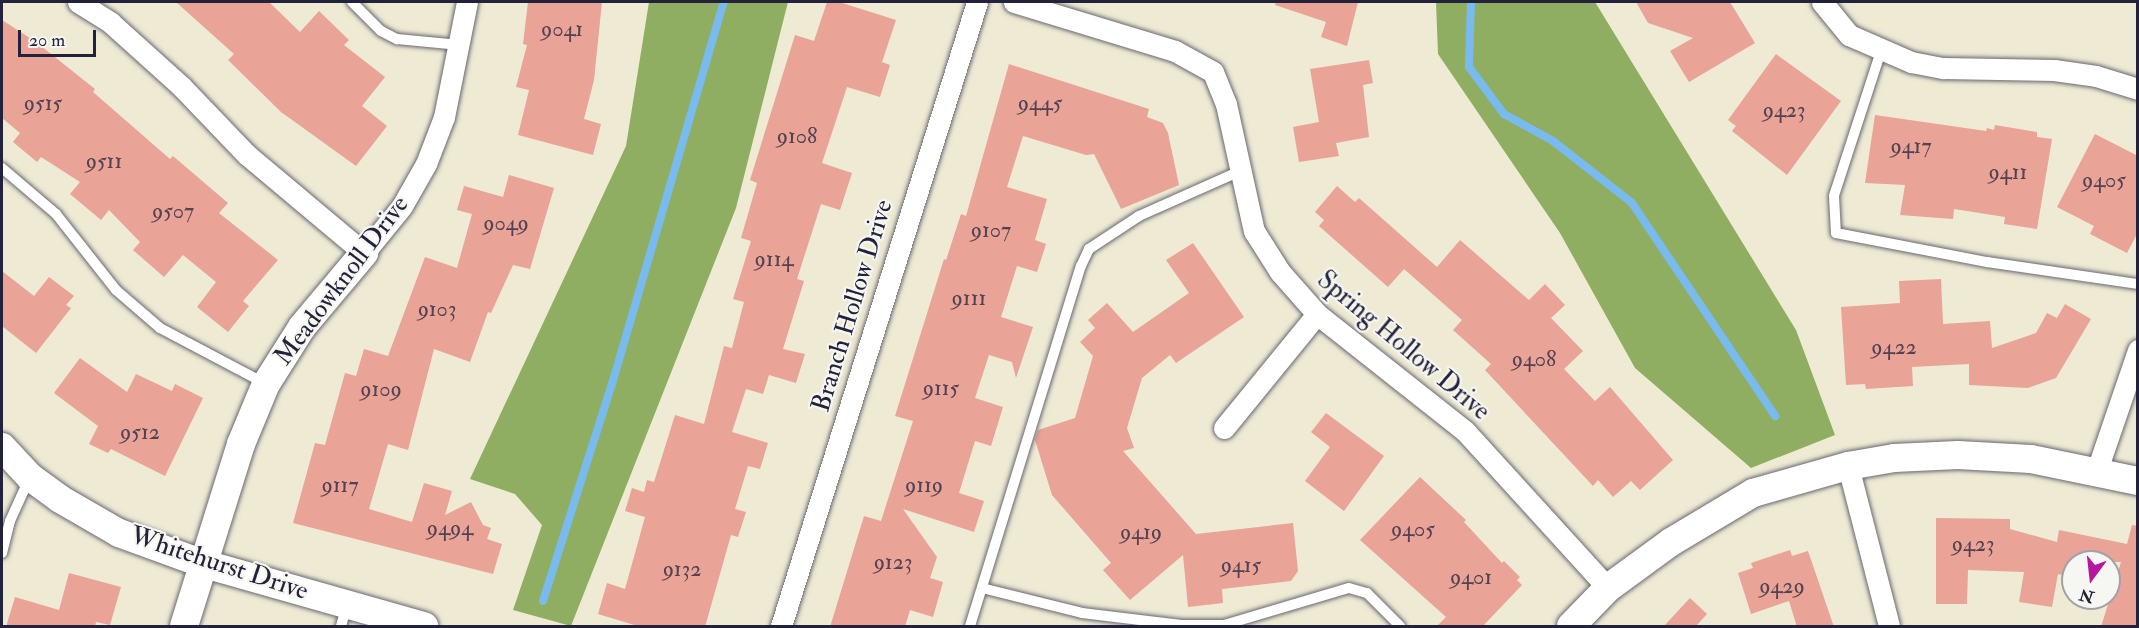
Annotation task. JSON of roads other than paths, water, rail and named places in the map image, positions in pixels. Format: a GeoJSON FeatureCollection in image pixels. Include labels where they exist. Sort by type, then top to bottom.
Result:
{"type":"FeatureCollection","features":[{"type":"Feature","properties":{"kind":"street"},"geometry":{"type":"LineString","coordinates":[[78,2],[111,23],[182,87],[246,154],[364,253]]}},
{"type":"Feature","properties":{"kind":"street","name":"Meadowknoll Drive"},"geometry":{"type":"LineString","coordinates":[[184,627],[201,563],[241,444],[266,384],[302,327],[402,206],[426,164],[444,117],[467,2]]}},
{"type":"Feature","properties":{"kind":"street","name":"Branch Hollow Drive"},"geometry":{"type":"LineString","coordinates":[[781,627],[977,2]]}},
{"type":"Feature","properties":{"kind":"street","name":"Spring Hollow Drive"},"geometry":{"type":"LineString","coordinates":[[1014,2],[1175,51],[1213,72],[1226,104],[1238,172],[1254,231],[1280,273],[1317,314],[1465,431],[1608,588]]}},
{"type":"Feature","properties":{"kind":"street"},"geometry":{"type":"LineString","coordinates":[[1822,2],[1849,35],[1881,51],[1943,68],[2054,70],[2096,76],[2138,89]]}},
{"type":"Feature","properties":{"kind":"street"},"geometry":{"type":"LineString","coordinates":[[1224,428],[1317,314]]}},
{"type":"Feature","properties":{"kind":"street"},"geometry":{"type":"LineString","coordinates":[[2097,470],[2138,350]]}},
{"type":"Feature","properties":{"kind":"street","name":"Whitehurst Drive"},"geometry":{"type":"LineString","coordinates":[[2,447],[30,477],[119,533],[344,616],[424,627]]}},
{"type":"Feature","properties":{"kind":"street"},"geometry":{"type":"LineString","coordinates":[[1571,627],[1608,588],[1671,542],[1754,493],[1848,466],[1894,458],[1958,455],[2031,459],[2097,470],[2138,481]]}},
{"type":"Feature","properties":{"kind":"street"},"geometry":{"type":"LineString","coordinates":[[1848,466],[1889,627]]}},
{"type":"Feature","properties":{"kind":"lane"},"geometry":{"type":"LineString","coordinates":[[352,2],[381,31],[397,39],[460,45]]}},
{"type":"Feature","properties":{"kind":"lane"},"geometry":{"type":"LineString","coordinates":[[1881,51],[1834,196],[1836,233],[1987,262],[2138,284]]}},
{"type":"Feature","properties":{"kind":"lane"},"geometry":{"type":"LineString","coordinates":[[2,168],[56,214],[116,290],[160,328],[266,384]]}},
{"type":"Feature","properties":{"kind":"lane"},"geometry":{"type":"LineString","coordinates":[[970,627],[1081,266],[1089,249],[1139,216],[1238,172]]}},
{"type":"Feature","properties":{"kind":"lane"},"geometry":{"type":"LineString","coordinates":[[2,553],[10,521],[30,477]]}},
{"type":"Feature","properties":{"kind":"lane"},"geometry":{"type":"LineString","coordinates":[[982,588],[1082,613],[1143,622],[1203,626],[1255,618],[1349,588],[1367,593],[1400,627]]}},
{"type":"Feature","properties":{"kind":"waterway"},"geometry":{"type":"LineString","coordinates":[[543,601],[612,384],[724,2]]}},
{"type":"Feature","properties":{"kind":"waterway"},"geometry":{"type":"LineString","coordinates":[[1471,2],[1469,67],[1504,114],[1553,141],[1632,203],[1775,416]]}}]}
